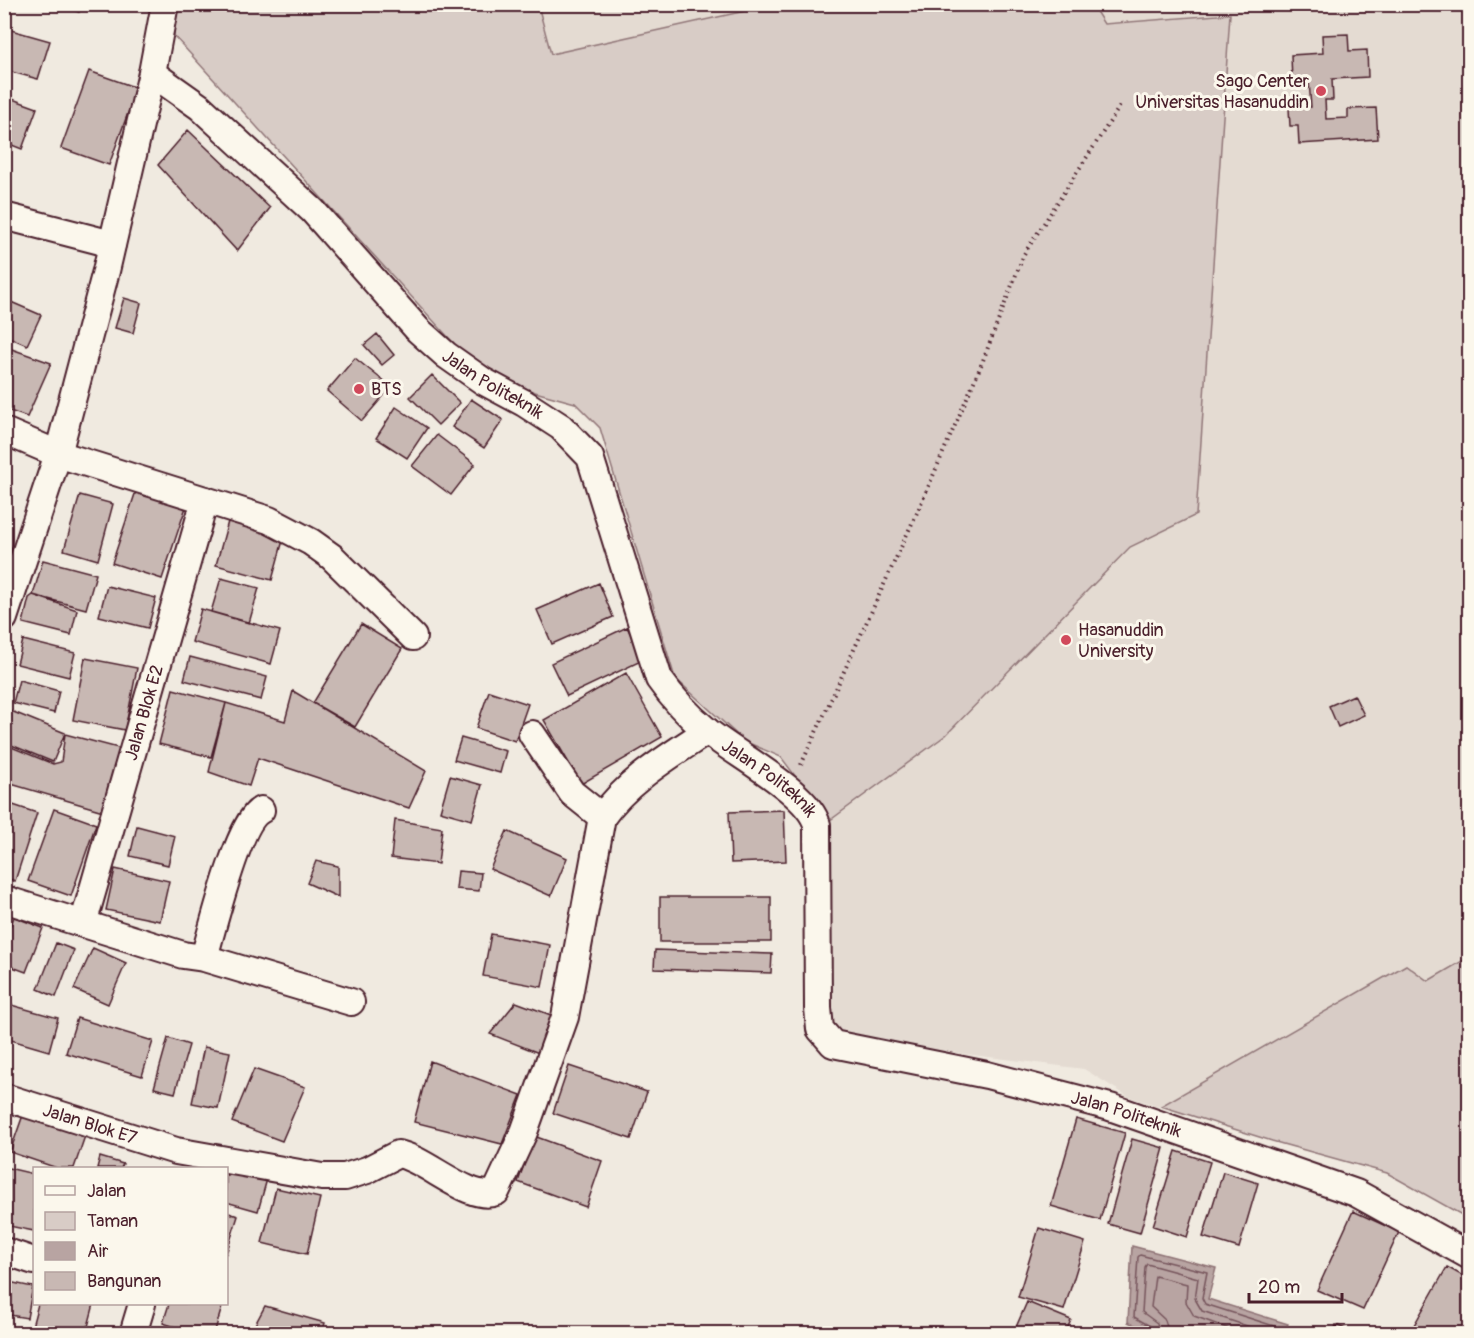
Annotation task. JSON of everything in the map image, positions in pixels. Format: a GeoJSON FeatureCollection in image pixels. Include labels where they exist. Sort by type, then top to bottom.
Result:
{"type":"FeatureCollection","features":[{"type":"Feature","properties":{"kind":"street"},"geometry":{"type":"LineString","coordinates":[[4,618],[58,454],[112,244],[152,73],[162,8]]}},
{"type":"Feature","properties":{"kind":"street","name":"Jalan Politeknik"},"geometry":{"type":"LineString","coordinates":[[152,73],[200,107],[313,211],[417,330],[446,355],[483,381],[524,403],[561,427],[590,457],[659,679],[673,699],[707,731],[789,790],[814,814],[817,825],[818,1008],[820,1029],[833,1044],[987,1075],[1110,1107],[1356,1193],[1470,1256]]}},
{"type":"Feature","properties":{"kind":"street"},"geometry":{"type":"LineString","coordinates":[[4,216],[112,244]]}},
{"type":"Feature","properties":{"kind":"street"},"geometry":{"type":"LineString","coordinates":[[4,431],[58,454],[268,520],[311,542],[352,575],[413,637]]}},
{"type":"Feature","properties":{"kind":"street","name":"Jalan Blok E2"},"geometry":{"type":"LineString","coordinates":[[83,924],[205,500]]}},
{"type":"Feature","properties":{"kind":"street"},"geometry":{"type":"LineString","coordinates":[[532,734],[572,793],[602,817],[612,803],[630,786],[707,731]]}},
{"type":"Feature","properties":{"kind":"street"},"geometry":{"type":"LineString","coordinates":[[204,958],[226,881],[246,829],[255,813],[261,810]]}},
{"type":"Feature","properties":{"kind":"street","name":"Jalan Blok E7"},"geometry":{"type":"LineString","coordinates":[[4,1097],[174,1160],[322,1177],[356,1173],[398,1154],[475,1191],[492,1194],[496,1192],[524,1132],[565,1017],[602,817]]}},
{"type":"Feature","properties":{"kind":"street"},"geometry":{"type":"LineString","coordinates":[[4,899],[183,955],[204,958],[351,1002]]}},
{"type":"Feature","properties":{"kind":"street"},"geometry":{"type":"LineString","coordinates":[[4,1251],[33,1261]]}},
{"type":"Feature","properties":{"kind":"street"},"geometry":{"type":"LineString","coordinates":[[133,1334],[142,1305]]}},
{"type":"Feature","properties":{"kind":"path"},"geometry":{"type":"LineString","coordinates":[[789,790],[920,506],[982,363],[1024,254],[1122,103]]}},
{"type":"Feature","properties":{"kind":"shaded area","name":"Hasanuddin University"},"geometry":{"type":"Polygon","coordinates":[[[175,4],[1469,5],[1469,1219],[1387,1173],[1129,1097],[1084,1069],[941,1051],[839,1030],[825,1008],[829,821],[781,757],[744,741],[675,678],[600,428],[575,403],[513,386],[174,36],[175,4]]]}},
{"type":"Feature","properties":{"kind":"green space"},"geometry":{"type":"Polygon","coordinates":[[[175,4],[538,5],[551,54],[772,5],[1092,5],[1104,24],[1230,14],[1196,515],[1130,547],[946,735],[829,821],[781,757],[744,741],[675,678],[600,428],[575,403],[513,386],[470,361],[174,36],[175,4]]]}},
{"type":"Feature","properties":{"kind":"green space"},"geometry":{"type":"Polygon","coordinates":[[[1469,957],[1469,1219],[1387,1173],[1272,1141],[1161,1106],[1406,965],[1428,981],[1469,957]]]}},
{"type":"Feature","properties":{"kind":"water"},"geometry":{"type":"Polygon","coordinates":[[[1132,1246],[1216,1268],[1208,1299],[1288,1324],[1284,1333],[1151,1333],[1128,1322],[1132,1246]]]}},
{"type":"Feature","properties":{"kind":"building"},"geometry":{"type":"Polygon","coordinates":[[[54,4],[81,4],[79,12],[54,4]]]}},
{"type":"Feature","properties":{"kind":"building"},"geometry":{"type":"Polygon","coordinates":[[[1344,4],[1404,4],[1404,6],[1344,7],[1344,4]]]}},
{"type":"Feature","properties":{"kind":"building"},"geometry":{"type":"Polygon","coordinates":[[[4,28],[50,41],[38,79],[4,70],[4,28]]]}},
{"type":"Feature","properties":{"kind":"building","name":"Sago Center Universitas Hasanuddin"},"geometry":{"type":"Polygon","coordinates":[[[1348,34],[1349,51],[1367,50],[1368,77],[1332,79],[1333,100],[1325,100],[1326,119],[1348,118],[1348,109],[1376,108],[1378,139],[1299,144],[1298,126],[1290,126],[1289,108],[1311,107],[1309,81],[1292,82],[1291,55],[1323,53],[1322,35],[1348,34]]]}},
{"type":"Feature","properties":{"kind":"building"},"geometry":{"type":"Polygon","coordinates":[[[89,71],[137,88],[109,165],[61,148],[89,71]]]}},
{"type":"Feature","properties":{"kind":"building"},"geometry":{"type":"Polygon","coordinates":[[[4,96],[37,108],[22,149],[4,142],[4,96]]]}},
{"type":"Feature","properties":{"kind":"building"},"geometry":{"type":"Polygon","coordinates":[[[188,130],[270,208],[237,251],[158,165],[188,130]]]}},
{"type":"Feature","properties":{"kind":"building"},"geometry":{"type":"Polygon","coordinates":[[[124,298],[141,303],[133,333],[115,328],[124,298]]]}},
{"type":"Feature","properties":{"kind":"building"},"geometry":{"type":"Polygon","coordinates":[[[4,299],[41,315],[27,345],[4,335],[4,299]]]}},
{"type":"Feature","properties":{"kind":"building"},"geometry":{"type":"Polygon","coordinates":[[[377,334],[394,355],[382,365],[364,345],[377,334]]]}},
{"type":"Feature","properties":{"kind":"building"},"geometry":{"type":"Polygon","coordinates":[[[6,347],[51,363],[27,417],[4,409],[6,347]]]}},
{"type":"Feature","properties":{"kind":"building","name":"BTS"},"geometry":{"type":"Polygon","coordinates":[[[355,358],[391,387],[362,421],[327,391],[355,358]]]}},
{"type":"Feature","properties":{"kind":"building"},"geometry":{"type":"Polygon","coordinates":[[[432,375],[460,403],[438,425],[410,397],[432,375]]]}},
{"type":"Feature","properties":{"kind":"building"},"geometry":{"type":"Polygon","coordinates":[[[471,399],[503,420],[484,448],[452,427],[471,399]]]}},
{"type":"Feature","properties":{"kind":"building"},"geometry":{"type":"Polygon","coordinates":[[[396,407],[427,428],[407,458],[376,438],[396,407]]]}},
{"type":"Feature","properties":{"kind":"building"},"geometry":{"type":"Polygon","coordinates":[[[437,435],[475,464],[451,495],[412,466],[437,435]]]}},
{"type":"Feature","properties":{"kind":"building"},"geometry":{"type":"Polygon","coordinates":[[[137,488],[187,504],[162,579],[112,563],[137,488]]]}},
{"type":"Feature","properties":{"kind":"building"},"geometry":{"type":"Polygon","coordinates":[[[80,495],[113,504],[98,560],[64,550],[80,495]]]}},
{"type":"Feature","properties":{"kind":"building"},"geometry":{"type":"Polygon","coordinates":[[[229,518],[285,533],[272,580],[216,565],[229,518]]]}},
{"type":"Feature","properties":{"kind":"building"},"geometry":{"type":"Polygon","coordinates":[[[43,560],[96,574],[86,609],[33,595],[43,560]]]}},
{"type":"Feature","properties":{"kind":"building"},"geometry":{"type":"Polygon","coordinates":[[[221,578],[259,588],[249,623],[211,612],[221,578]]]}},
{"type":"Feature","properties":{"kind":"building"},"geometry":{"type":"Polygon","coordinates":[[[599,583],[613,617],[552,644],[537,610],[599,583]]]}},
{"type":"Feature","properties":{"kind":"building"},"geometry":{"type":"Polygon","coordinates":[[[107,586],[156,598],[148,628],[99,616],[107,586]]]}},
{"type":"Feature","properties":{"kind":"building"},"geometry":{"type":"Polygon","coordinates":[[[33,595],[77,610],[71,635],[23,623],[29,598],[33,595]]]}},
{"type":"Feature","properties":{"kind":"building"},"geometry":{"type":"Polygon","coordinates":[[[201,609],[280,631],[271,664],[192,642],[201,609]]]}},
{"type":"Feature","properties":{"kind":"building"},"geometry":{"type":"Polygon","coordinates":[[[361,624],[402,649],[355,727],[313,703],[361,624]]]}},
{"type":"Feature","properties":{"kind":"building"},"geometry":{"type":"Polygon","coordinates":[[[627,627],[643,660],[567,696],[551,663],[627,627]]]}},
{"type":"Feature","properties":{"kind":"building"},"geometry":{"type":"Polygon","coordinates":[[[23,640],[75,653],[69,677],[17,664],[23,640]]]}},
{"type":"Feature","properties":{"kind":"building"},"geometry":{"type":"Polygon","coordinates":[[[190,657],[267,677],[261,700],[184,680],[190,657]]]}},
{"type":"Feature","properties":{"kind":"building"},"geometry":{"type":"Polygon","coordinates":[[[85,658],[137,668],[125,730],[73,720],[85,658]]]}},
{"type":"Feature","properties":{"kind":"building"},"geometry":{"type":"Polygon","coordinates":[[[626,673],[662,737],[581,784],[544,720],[626,673]]]}},
{"type":"Feature","properties":{"kind":"building"},"geometry":{"type":"Polygon","coordinates":[[[19,680],[59,691],[54,713],[13,703],[19,680]]]}},
{"type":"Feature","properties":{"kind":"building"},"geometry":{"type":"Polygon","coordinates":[[[173,689],[226,703],[211,757],[159,744],[173,689]]]}},
{"type":"Feature","properties":{"kind":"building"},"geometry":{"type":"Polygon","coordinates":[[[293,691],[426,771],[409,808],[258,758],[249,786],[209,772],[226,703],[285,721],[293,691]]]}},
{"type":"Feature","properties":{"kind":"building"},"geometry":{"type":"Polygon","coordinates":[[[489,691],[528,704],[515,741],[476,728],[489,691]]]}},
{"type":"Feature","properties":{"kind":"building"},"geometry":{"type":"Polygon","coordinates":[[[1354,695],[1364,715],[1338,727],[1329,706],[1354,695]]]}},
{"type":"Feature","properties":{"kind":"building"},"geometry":{"type":"Polygon","coordinates":[[[6,709],[65,733],[53,762],[4,742],[6,709]]]}},
{"type":"Feature","properties":{"kind":"building"},"geometry":{"type":"Polygon","coordinates":[[[65,734],[122,749],[103,811],[4,782],[4,744],[53,764],[61,762],[65,734]]]}},
{"type":"Feature","properties":{"kind":"building"},"geometry":{"type":"Polygon","coordinates":[[[461,738],[506,751],[500,773],[454,760],[461,738]]]}},
{"type":"Feature","properties":{"kind":"building"},"geometry":{"type":"Polygon","coordinates":[[[450,776],[482,785],[472,820],[440,811],[450,776]]]}},
{"type":"Feature","properties":{"kind":"building"},"geometry":{"type":"Polygon","coordinates":[[[4,802],[37,813],[15,881],[4,877],[4,802]]]}},
{"type":"Feature","properties":{"kind":"building"},"geometry":{"type":"Polygon","coordinates":[[[54,809],[96,824],[71,896],[28,881],[54,809]]]}},
{"type":"Feature","properties":{"kind":"building"},"geometry":{"type":"Polygon","coordinates":[[[784,810],[786,861],[731,863],[729,812],[784,810]]]}},
{"type":"Feature","properties":{"kind":"building"},"geometry":{"type":"Polygon","coordinates":[[[395,820],[442,828],[438,864],[391,858],[395,820]]]}},
{"type":"Feature","properties":{"kind":"building"},"geometry":{"type":"Polygon","coordinates":[[[137,826],[175,836],[168,865],[130,856],[137,826]]]}},
{"type":"Feature","properties":{"kind":"building"},"geometry":{"type":"Polygon","coordinates":[[[507,831],[567,858],[551,896],[490,869],[507,831]]]}},
{"type":"Feature","properties":{"kind":"building"},"geometry":{"type":"Polygon","coordinates":[[[316,861],[338,866],[338,897],[307,883],[316,861]]]}},
{"type":"Feature","properties":{"kind":"building"},"geometry":{"type":"Polygon","coordinates":[[[115,869],[169,881],[160,921],[106,910],[115,869]]]}},
{"type":"Feature","properties":{"kind":"building"},"geometry":{"type":"Polygon","coordinates":[[[458,871],[481,873],[479,891],[456,889],[458,871]]]}},
{"type":"Feature","properties":{"kind":"building"},"geometry":{"type":"Polygon","coordinates":[[[660,897],[771,897],[771,942],[660,942],[660,897]]]}},
{"type":"Feature","properties":{"kind":"building"},"geometry":{"type":"Polygon","coordinates":[[[14,917],[43,928],[26,972],[4,964],[4,941],[14,917]]]}},
{"type":"Feature","properties":{"kind":"building"},"geometry":{"type":"Polygon","coordinates":[[[491,934],[550,945],[542,987],[483,976],[491,934]]]}},
{"type":"Feature","properties":{"kind":"building"},"geometry":{"type":"Polygon","coordinates":[[[56,943],[74,950],[56,997],[38,989],[56,943]]]}},
{"type":"Feature","properties":{"kind":"building"},"geometry":{"type":"Polygon","coordinates":[[[93,948],[126,963],[108,1004],[74,989],[93,948]]]}},
{"type":"Feature","properties":{"kind":"building"},"geometry":{"type":"Polygon","coordinates":[[[655,950],[772,954],[771,973],[654,969],[655,950]]]}},
{"type":"Feature","properties":{"kind":"building"},"geometry":{"type":"Polygon","coordinates":[[[516,1002],[559,1018],[539,1053],[490,1034],[516,1002]]]}},
{"type":"Feature","properties":{"kind":"building"},"geometry":{"type":"Polygon","coordinates":[[[4,1003],[58,1018],[49,1051],[4,1038],[4,1003]]]}},
{"type":"Feature","properties":{"kind":"building"},"geometry":{"type":"Polygon","coordinates":[[[77,1018],[153,1041],[142,1076],[66,1053],[77,1018]]]}},
{"type":"Feature","properties":{"kind":"building"},"geometry":{"type":"Polygon","coordinates":[[[168,1038],[189,1045],[175,1093],[154,1088],[168,1038]]]}},
{"type":"Feature","properties":{"kind":"building"},"geometry":{"type":"Polygon","coordinates":[[[204,1047],[230,1052],[218,1108],[192,1103],[204,1047]]]}},
{"type":"Feature","properties":{"kind":"building"},"geometry":{"type":"Polygon","coordinates":[[[430,1061],[521,1095],[502,1144],[414,1122],[430,1061]]]}},
{"type":"Feature","properties":{"kind":"building"},"geometry":{"type":"Polygon","coordinates":[[[569,1066],[647,1092],[631,1139],[553,1113],[569,1066]]]}},
{"type":"Feature","properties":{"kind":"building"},"geometry":{"type":"Polygon","coordinates":[[[254,1069],[305,1087],[282,1141],[232,1122],[254,1069]]]}},
{"type":"Feature","properties":{"kind":"building"},"geometry":{"type":"Polygon","coordinates":[[[23,1115],[85,1136],[74,1167],[54,1167],[10,1152],[23,1115]]]}},
{"type":"Feature","properties":{"kind":"building"},"geometry":{"type":"Polygon","coordinates":[[[1076,1119],[1125,1133],[1100,1220],[1051,1206],[1076,1119]]]}},
{"type":"Feature","properties":{"kind":"building"},"geometry":{"type":"Polygon","coordinates":[[[534,1136],[602,1161],[586,1207],[518,1182],[534,1136]]]}},
{"type":"Feature","properties":{"kind":"building"},"geometry":{"type":"Polygon","coordinates":[[[1132,1139],[1164,1148],[1140,1233],[1108,1224],[1132,1139]]]}},
{"type":"Feature","properties":{"kind":"building"},"geometry":{"type":"Polygon","coordinates":[[[1176,1151],[1210,1162],[1187,1237],[1153,1226],[1176,1151]]]}},
{"type":"Feature","properties":{"kind":"building"},"geometry":{"type":"Polygon","coordinates":[[[100,1157],[123,1164],[122,1167],[97,1167],[100,1157]]]}},
{"type":"Feature","properties":{"kind":"building"},"geometry":{"type":"Polygon","coordinates":[[[4,1167],[33,1174],[33,1231],[4,1225],[4,1167]]]}},
{"type":"Feature","properties":{"kind":"building"},"geometry":{"type":"Polygon","coordinates":[[[228,1169],[267,1179],[258,1211],[228,1203],[228,1169]]]}},
{"type":"Feature","properties":{"kind":"building"},"geometry":{"type":"Polygon","coordinates":[[[1223,1172],[1258,1183],[1239,1248],[1203,1237],[1223,1172]]]}},
{"type":"Feature","properties":{"kind":"building"},"geometry":{"type":"Polygon","coordinates":[[[276,1188],[320,1198],[307,1254],[262,1243],[276,1188]]]}},
{"type":"Feature","properties":{"kind":"building"},"geometry":{"type":"Polygon","coordinates":[[[1353,1211],[1399,1232],[1363,1310],[1317,1290],[1353,1211]]]}},
{"type":"Feature","properties":{"kind":"building"},"geometry":{"type":"Polygon","coordinates":[[[228,1213],[238,1216],[228,1248],[228,1213]]]}},
{"type":"Feature","properties":{"kind":"building"},"geometry":{"type":"Polygon","coordinates":[[[1039,1228],[1085,1242],[1064,1310],[1018,1297],[1039,1228]]]}},
{"type":"Feature","properties":{"kind":"building"},"geometry":{"type":"Polygon","coordinates":[[[1447,1267],[1470,1280],[1470,1334],[1409,1334],[1447,1267]]]}},
{"type":"Feature","properties":{"kind":"building"},"geometry":{"type":"Polygon","coordinates":[[[4,1281],[33,1287],[27,1318],[4,1314],[4,1281]]]}},
{"type":"Feature","properties":{"kind":"building"},"geometry":{"type":"Polygon","coordinates":[[[1027,1302],[1071,1320],[1065,1334],[1013,1334],[1027,1302]]]}},
{"type":"Feature","properties":{"kind":"building"},"geometry":{"type":"Polygon","coordinates":[[[38,1305],[94,1305],[86,1334],[30,1334],[38,1305]]]}},
{"type":"Feature","properties":{"kind":"building"},"geometry":{"type":"Polygon","coordinates":[[[169,1305],[222,1307],[214,1334],[197,1334],[163,1323],[169,1305]]]}},
{"type":"Feature","properties":{"kind":"building"},"geometry":{"type":"Polygon","coordinates":[[[265,1306],[325,1323],[322,1334],[250,1334],[265,1306]]]}},
{"type":"Feature","properties":{"kind":"building"},"geometry":{"type":"Polygon","coordinates":[[[1336,1325],[1357,1334],[1333,1334],[1336,1325]]]}},
{"type":"Feature","properties":{"kind":"place","name":"Sago Center Universitas Hasanuddin"},"geometry":{"type":"Point","coordinates":[1321,91]}},
{"type":"Feature","properties":{"kind":"place","name":"BTS"},"geometry":{"type":"Point","coordinates":[359,389]}},
{"type":"Feature","properties":{"kind":"place","name":"Hasanuddin University"},"geometry":{"type":"Point","coordinates":[1066,640]}}]}
